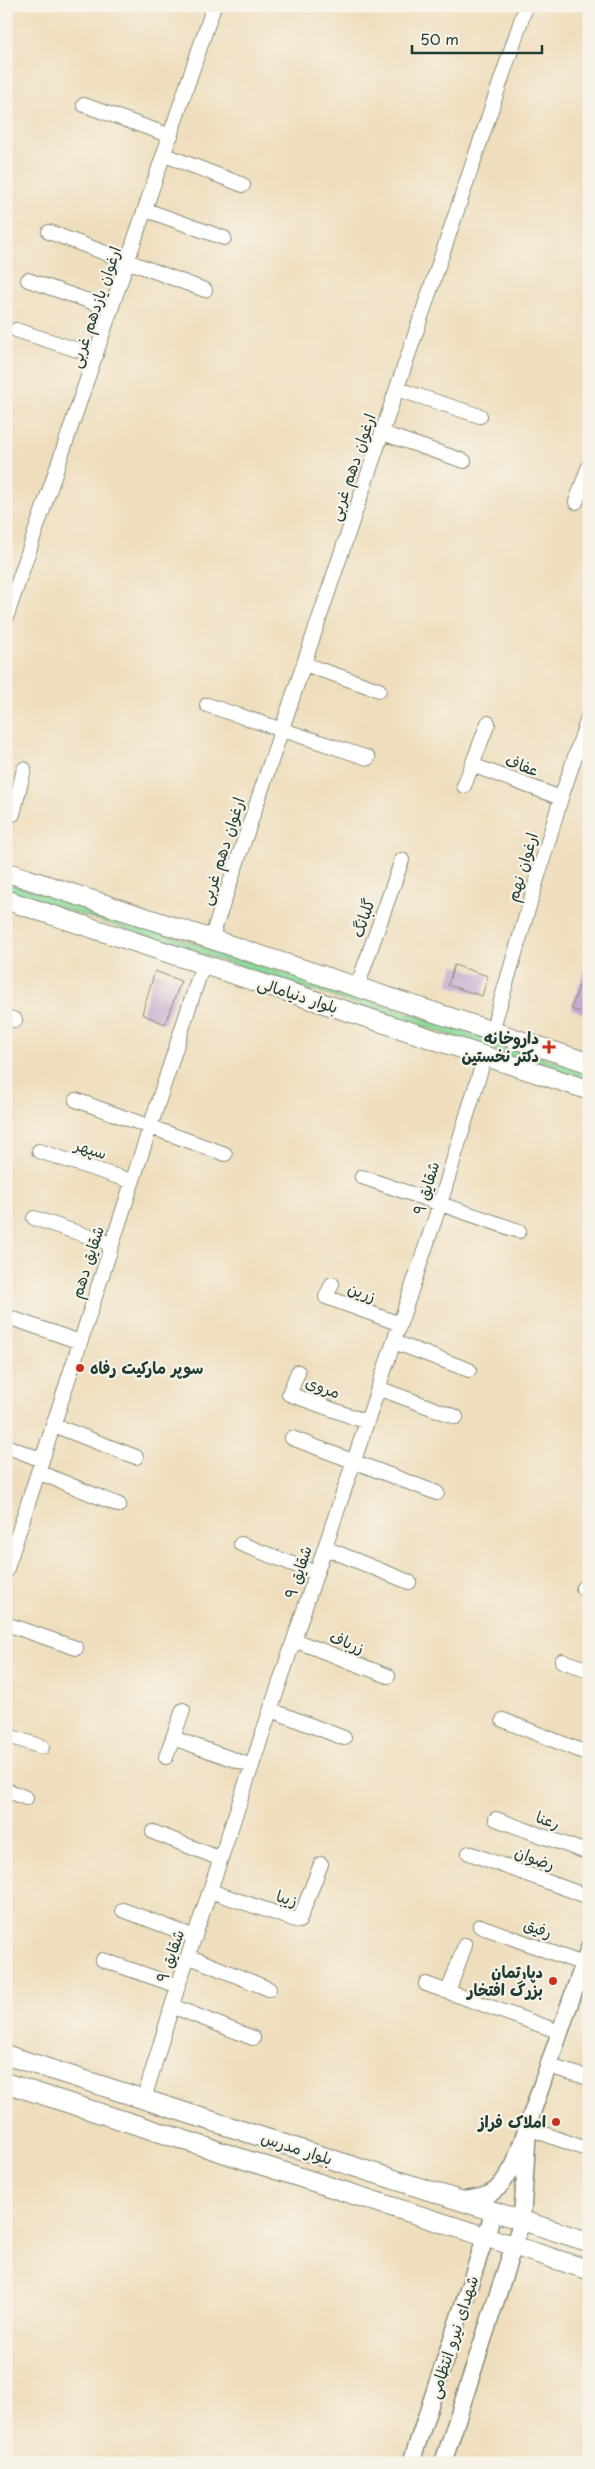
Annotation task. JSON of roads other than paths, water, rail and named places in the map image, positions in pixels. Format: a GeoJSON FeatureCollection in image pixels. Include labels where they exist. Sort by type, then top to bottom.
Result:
{"type":"FeatureCollection","features":[{"type":"Feature","properties":{"kind":"main road","name":"بلوار دنیامالی"},"geometry":{"type":"LineString","coordinates":[[6,872],[589,1063]]}},
{"type":"Feature","properties":{"kind":"main road","name":"بلوار دنیامالی"},"geometry":{"type":"LineString","coordinates":[[6,900],[589,1090]]}},
{"type":"Feature","properties":{"kind":"main road","name":"بلوار مدرس"},"geometry":{"type":"LineString","coordinates":[[6,2055],[589,2242]]}},
{"type":"Feature","properties":{"kind":"main road","name":"بلوار مدرس"},"geometry":{"type":"LineString","coordinates":[[6,2083],[589,2270]]}},
{"type":"Feature","properties":{"kind":"street","name":"ارغوان یازدهم غربی"},"geometry":{"type":"LineString","coordinates":[[6,618],[129,262],[214,6]]}},
{"type":"Feature","properties":{"kind":"street","name":"ارغوان دهم غربی"},"geometry":{"type":"LineString","coordinates":[[211,940],[526,6]]}},
{"type":"Feature","properties":{"kind":"street"},"geometry":{"type":"LineString","coordinates":[[84,105],[171,136]]}},
{"type":"Feature","properties":{"kind":"street"},"geometry":{"type":"LineString","coordinates":[[165,155],[243,185]]}},
{"type":"Feature","properties":{"kind":"street"},"geometry":{"type":"LineString","coordinates":[[146,210],[224,238]]}},
{"type":"Feature","properties":{"kind":"street"},"geometry":{"type":"LineString","coordinates":[[49,232],[205,290]]}},
{"type":"Feature","properties":{"kind":"street"},"geometry":{"type":"LineString","coordinates":[[28,280],[112,309]]}},
{"type":"Feature","properties":{"kind":"street"},"geometry":{"type":"LineString","coordinates":[[16,330],[96,356]]}},
{"type":"Feature","properties":{"kind":"street"},"geometry":{"type":"LineString","coordinates":[[396,389],[480,416]]}},
{"type":"Feature","properties":{"kind":"street"},"geometry":{"type":"LineString","coordinates":[[382,433],[464,461]]}},
{"type":"Feature","properties":{"kind":"street"},"geometry":{"type":"LineString","coordinates":[[576,502],[588,473]]}},
{"type":"Feature","properties":{"kind":"street"},"geometry":{"type":"LineString","coordinates":[[304,664],[379,690]]}},
{"type":"Feature","properties":{"kind":"street"},"geometry":{"type":"LineString","coordinates":[[207,705],[368,758]]}},
{"type":"Feature","properties":{"kind":"street","name":"ارغوان نهم"},"geometry":{"type":"LineString","coordinates":[[492,1031],[561,798],[589,714]]}},
{"type":"Feature","properties":{"kind":"street"},"geometry":{"type":"LineString","coordinates":[[464,786],[488,723]]}},
{"type":"Feature","properties":{"kind":"street","name":"عفاف"},"geometry":{"type":"LineString","coordinates":[[472,765],[561,798]]}},
{"type":"Feature","properties":{"kind":"street"},"geometry":{"type":"LineString","coordinates":[[13,814],[13,790],[24,769]]}},
{"type":"Feature","properties":{"kind":"street","name":"گلبانگ"},"geometry":{"type":"LineString","coordinates":[[357,987],[402,860]]}},
{"type":"Feature","properties":{"kind":"street","name":"شقایق دهم"},"geometry":{"type":"LineString","coordinates":[[6,1571],[10,1548],[40,1466],[149,1125],[203,964]]}},
{"type":"Feature","properties":{"kind":"street","name":"شقایق ۹"},"geometry":{"type":"LineString","coordinates":[[144,2099],[178,1986],[440,1204],[485,1056]]}},
{"type":"Feature","properties":{"kind":"street"},"geometry":{"type":"LineString","coordinates":[[76,1100],[225,1154]]}},
{"type":"Feature","properties":{"kind":"street","name":"سپهر"},"geometry":{"type":"LineString","coordinates":[[39,1151],[131,1181]]}},
{"type":"Feature","properties":{"kind":"street"},"geometry":{"type":"LineString","coordinates":[[362,1177],[518,1231]]}},
{"type":"Feature","properties":{"kind":"street"},"geometry":{"type":"LineString","coordinates":[[34,1218],[111,1244]]}},
{"type":"Feature","properties":{"kind":"street","name":"زرین"},"geometry":{"type":"LineString","coordinates":[[332,1284],[326,1297],[400,1324]]}},
{"type":"Feature","properties":{"kind":"street"},"geometry":{"type":"LineString","coordinates":[[8,1316],[80,1342]]}},
{"type":"Feature","properties":{"kind":"street"},"geometry":{"type":"LineString","coordinates":[[394,1342],[469,1370]]}},
{"type":"Feature","properties":{"kind":"street","name":"مروی"},"geometry":{"type":"LineString","coordinates":[[298,1372],[289,1394],[367,1422]]}},
{"type":"Feature","properties":{"kind":"street"},"geometry":{"type":"LineString","coordinates":[[378,1388],[456,1417]]}},
{"type":"Feature","properties":{"kind":"street"},"geometry":{"type":"LineString","coordinates":[[53,1425],[136,1456]]}},
{"type":"Feature","properties":{"kind":"street"},"geometry":{"type":"LineString","coordinates":[[292,1438],[438,1493]]}},
{"type":"Feature","properties":{"kind":"street"},"geometry":{"type":"LineString","coordinates":[[6,1446],[40,1466],[119,1505]]}},
{"type":"Feature","properties":{"kind":"street"},"geometry":{"type":"LineString","coordinates":[[241,1544],[316,1573]]}},
{"type":"Feature","properties":{"kind":"street"},"geometry":{"type":"LineString","coordinates":[[324,1548],[409,1582]]}},
{"type":"Feature","properties":{"kind":"street"},"geometry":{"type":"LineString","coordinates":[[6,1624],[76,1648]]}},
{"type":"Feature","properties":{"kind":"street","name":"زرباف"},"geometry":{"type":"LineString","coordinates":[[294,1640],[388,1676]]}},
{"type":"Feature","properties":{"kind":"street"},"geometry":{"type":"LineString","coordinates":[[562,1661],[589,1670]]}},
{"type":"Feature","properties":{"kind":"street"},"geometry":{"type":"LineString","coordinates":[[166,1757],[183,1710]]}},
{"type":"Feature","properties":{"kind":"street"},"geometry":{"type":"LineString","coordinates":[[271,1710],[344,1738]]}},
{"type":"Feature","properties":{"kind":"street"},"geometry":{"type":"LineString","coordinates":[[503,1720],[589,1754]]}},
{"type":"Feature","properties":{"kind":"street"},"geometry":{"type":"LineString","coordinates":[[6,1735],[42,1747]]}},
{"type":"Feature","properties":{"kind":"street"},"geometry":{"type":"LineString","coordinates":[[172,1738],[252,1766]]}},
{"type":"Feature","properties":{"kind":"street"},"geometry":{"type":"LineString","coordinates":[[6,1790],[26,1798]]}},
{"type":"Feature","properties":{"kind":"street","name":"رعنا"},"geometry":{"type":"LineString","coordinates":[[496,1819],[589,1853]]}},
{"type":"Feature","properties":{"kind":"street"},"geometry":{"type":"LineString","coordinates":[[153,1832],[221,1858]]}},
{"type":"Feature","properties":{"kind":"street","name":"رضوان"},"geometry":{"type":"LineString","coordinates":[[469,1853],[589,1896]]}},
{"type":"Feature","properties":{"kind":"street","name":"زیبا"},"geometry":{"type":"LineString","coordinates":[[210,1891],[299,1921],[321,1864]]}},
{"type":"Feature","properties":{"kind":"street"},"geometry":{"type":"LineString","coordinates":[[122,1910],[195,1937]]}},
{"type":"Feature","properties":{"kind":"street","name":"رفیق"},"geometry":{"type":"LineString","coordinates":[[480,1926],[583,1964]]}},
{"type":"Feature","properties":{"kind":"street"},"geometry":{"type":"LineString","coordinates":[[448,1992],[465,1945]]}},
{"type":"Feature","properties":{"kind":"street"},"geometry":{"type":"LineString","coordinates":[[460,2200],[484,2198],[496,2192],[514,2165],[560,2032],[583,1984],[583,1964],[589,1948]]}},
{"type":"Feature","properties":{"kind":"street"},"geometry":{"type":"LineString","coordinates":[[188,1956],[269,1989]]}},
{"type":"Feature","properties":{"kind":"street"},"geometry":{"type":"LineString","coordinates":[[103,1960],[178,1986]]}},
{"type":"Feature","properties":{"kind":"street"},"geometry":{"type":"LineString","coordinates":[[426,1984],[560,2032]]}},
{"type":"Feature","properties":{"kind":"street"},"geometry":{"type":"LineString","coordinates":[[172,2006],[253,2038]]}},
{"type":"Feature","properties":{"kind":"street"},"geometry":{"type":"LineString","coordinates":[[549,2066],[589,2078]]}},
{"type":"Feature","properties":{"kind":"street"},"geometry":{"type":"LineString","coordinates":[[528,2128],[589,2150]]}},
{"type":"Feature","properties":{"kind":"street","name":"شهدای نیرو انتظامی"},"geometry":{"type":"LineString","coordinates":[[443,2463],[522,2220],[528,2128]]}},
{"type":"Feature","properties":{"kind":"street","name":"شهدای نیرو انتظامی"},"geometry":{"type":"LineString","coordinates":[[411,2463],[494,2211]]}},
{"type":"Feature","properties":{"kind":"place","name":"داروخانه دکتر نخستین"},"geometry":{"type":"Point","coordinates":[549,1047]}},
{"type":"Feature","properties":{"kind":"place","name":"سوپر مارکیت رفاه"},"geometry":{"type":"Point","coordinates":[80,1368]}},
{"type":"Feature","properties":{"kind":"place","name":"دپارتمان بزرگ افتخار"},"geometry":{"type":"Point","coordinates":[553,1981]}},
{"type":"Feature","properties":{"kind":"place","name":"املاک فراز"},"geometry":{"type":"Point","coordinates":[556,2122]}}]}
